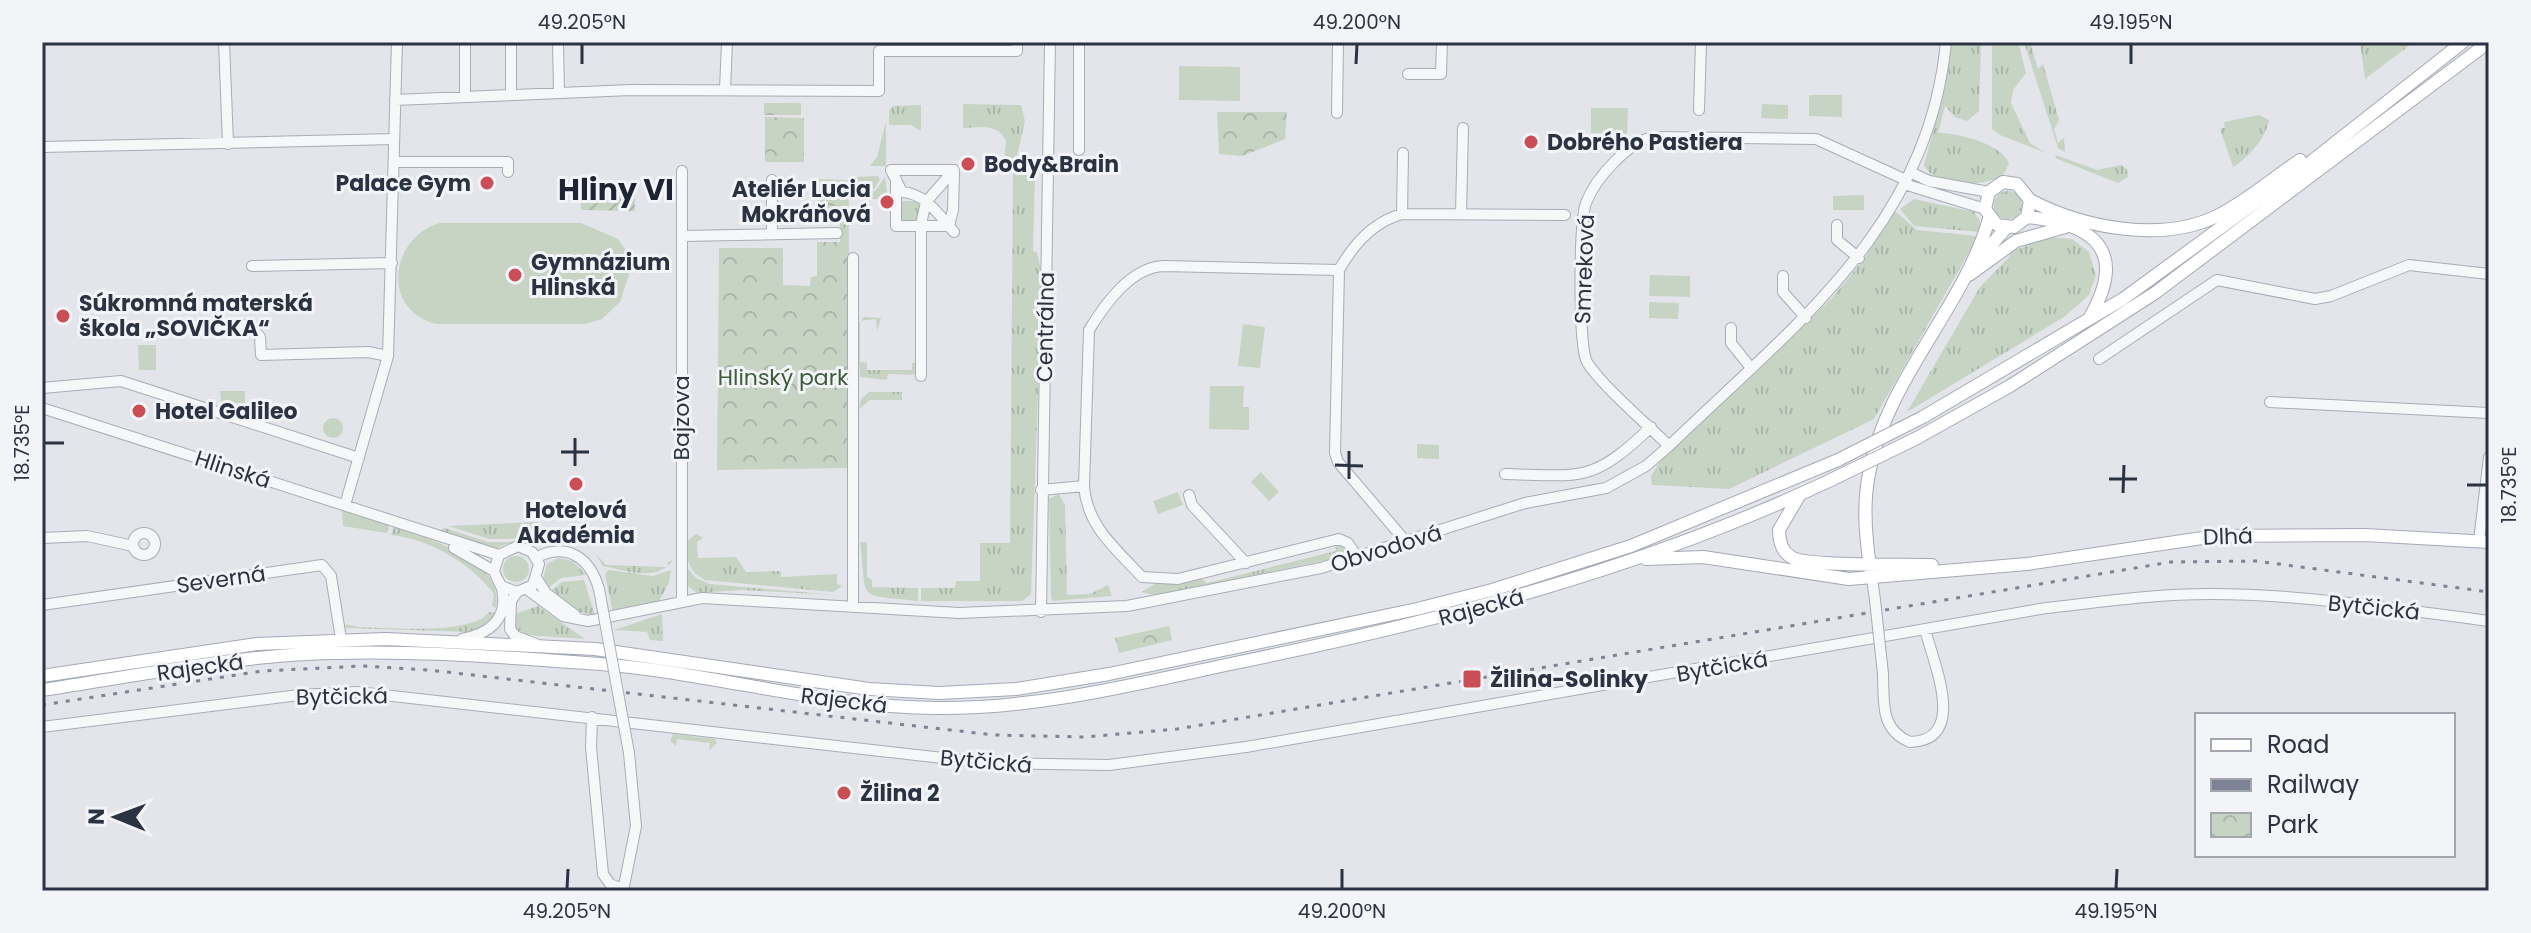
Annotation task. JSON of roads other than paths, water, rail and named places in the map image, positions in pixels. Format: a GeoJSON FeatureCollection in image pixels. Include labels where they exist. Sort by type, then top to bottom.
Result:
{"type":"FeatureCollection","features":[{"type":"Feature","properties":{"kind":"main road"},"geometry":{"type":"LineString","coordinates":[[2030,200],[2054,211],[2129,228],[2186,226],[2229,209],[2347,131],[2463,42]]}},
{"type":"Feature","properties":{"kind":"main road"},"geometry":{"type":"LineString","coordinates":[[1634,561],[1801,494],[1917,438],[2010,386],[2155,293],[2489,42]]}},
{"type":"Feature","properties":{"kind":"main road","name":"Rajecká"},"geometry":{"type":"LineString","coordinates":[[42,676],[257,644],[341,639],[542,646],[668,657],[869,689],[939,693],[1016,689],[1109,674],[1417,609],[1631,546],[1838,460],[1923,417],[2088,320],[2172,265],[2347,131]]}},
{"type":"Feature","properties":{"kind":"main road"},"geometry":{"type":"LineString","coordinates":[[1967,277],[1987,214],[1989,192],[1995,186],[2010,182],[2024,188],[2030,200],[2027,217],[2014,227],[2006,228],[1987,214]]}},
{"type":"Feature","properties":{"kind":"main road"},"geometry":{"type":"LineString","coordinates":[[2027,217],[2052,220],[2092,238],[2107,263],[2104,293],[2088,320]]}},
{"type":"Feature","properties":{"kind":"main road"},"geometry":{"type":"LineString","coordinates":[[1967,277],[2016,241],[2031,234],[2071,227]]}},
{"type":"Feature","properties":{"kind":"main road"},"geometry":{"type":"LineString","coordinates":[[1872,578],[1866,494],[1877,447],[1906,382],[1967,277],[2006,228]]}},
{"type":"Feature","properties":{"kind":"main road"},"geometry":{"type":"LineString","coordinates":[[1801,494],[1779,530],[1783,550],[1802,562],[1969,567]]}},
{"type":"Feature","properties":{"kind":"main road","name":"Dlhá"},"geometry":{"type":"LineString","coordinates":[[1969,567],[2027,564],[2216,536],[2365,535],[2484,541]]}},
{"type":"Feature","properties":{"kind":"main road"},"geometry":{"type":"LineString","coordinates":[[1634,561],[1703,557],[1823,577],[1872,578],[1969,567]]}},
{"type":"Feature","properties":{"kind":"main road","name":"Rajecká"},"geometry":{"type":"LineString","coordinates":[[42,690],[258,658],[385,653],[661,671],[868,705],[940,708],[1018,704],[1110,689],[1420,624],[1634,561]]}},
{"type":"Feature","properties":{"kind":"street"},"geometry":{"type":"LineString","coordinates":[[224,42],[228,144]]}},
{"type":"Feature","properties":{"kind":"street"},"geometry":{"type":"LineString","coordinates":[[345,505],[388,356],[397,42]]}},
{"type":"Feature","properties":{"kind":"street"},"geometry":{"type":"LineString","coordinates":[[465,42],[465,97]]}},
{"type":"Feature","properties":{"kind":"street"},"geometry":{"type":"LineString","coordinates":[[511,42],[511,95]]}},
{"type":"Feature","properties":{"kind":"street"},"geometry":{"type":"LineString","coordinates":[[558,42],[559,93]]}},
{"type":"Feature","properties":{"kind":"street"},"geometry":{"type":"LineString","coordinates":[[725,90],[727,42]]}},
{"type":"Feature","properties":{"kind":"street"},"geometry":{"type":"LineString","coordinates":[[395,100],[701,90],[879,91],[879,51],[1017,51],[1017,42]]}},
{"type":"Feature","properties":{"kind":"street","name":"Centrálna"},"geometry":{"type":"LineString","coordinates":[[1041,612],[1050,42]]}},
{"type":"Feature","properties":{"kind":"street"},"geometry":{"type":"LineString","coordinates":[[1079,42],[1079,150]]}},
{"type":"Feature","properties":{"kind":"street"},"geometry":{"type":"LineString","coordinates":[[1337,113],[1338,42]]}},
{"type":"Feature","properties":{"kind":"street"},"geometry":{"type":"LineString","coordinates":[[1408,74],[1441,74],[1442,42]]}},
{"type":"Feature","properties":{"kind":"street"},"geometry":{"type":"LineString","coordinates":[[1699,110],[1701,42]]}},
{"type":"Feature","properties":{"kind":"street","name":"Obvodová"},"geometry":{"type":"LineString","coordinates":[[522,591],[555,612],[588,621],[616,618],[682,601],[723,597],[946,613],[1041,612],[1152,602],[1358,558],[1525,503],[1606,488],[1646,466],[1669,446],[1806,318],[1859,258],[1907,179],[1930,123],[1946,42]]}},
{"type":"Feature","properties":{"kind":"street"},"geometry":{"type":"LineString","coordinates":[[1461,214],[1463,128]]}},
{"type":"Feature","properties":{"kind":"street","name":"Smreková"},"geometry":{"type":"LineString","coordinates":[[1669,446],[1588,363],[1581,330],[1587,201],[1595,186],[1632,147],[1645,138],[1655,137],[1816,139],[1830,142],[1907,179]]}},
{"type":"Feature","properties":{"kind":"street"},"geometry":{"type":"LineString","coordinates":[[42,147],[394,139]]}},
{"type":"Feature","properties":{"kind":"street"},"geometry":{"type":"LineString","coordinates":[[1402,214],[1403,153]]}},
{"type":"Feature","properties":{"kind":"street"},"geometry":{"type":"LineString","coordinates":[[394,162],[508,162],[508,172]]}},
{"type":"Feature","properties":{"kind":"street"},"geometry":{"type":"LineString","coordinates":[[951,229],[913,192],[902,192],[891,170],[954,173]]}},
{"type":"Feature","properties":{"kind":"street","name":"Bajzova"},"geometry":{"type":"LineString","coordinates":[[682,171],[682,601]]}},
{"type":"Feature","properties":{"kind":"street"},"geometry":{"type":"LineString","coordinates":[[921,376],[921,226],[926,202],[954,173]]}},
{"type":"Feature","properties":{"kind":"street"},"geometry":{"type":"LineString","coordinates":[[951,229],[954,173]]}},
{"type":"Feature","properties":{"kind":"street"},"geometry":{"type":"LineString","coordinates":[[896,179],[892,220],[896,226],[951,229]]}},
{"type":"Feature","properties":{"kind":"street"},"geometry":{"type":"LineString","coordinates":[[1907,179],[1989,192]]}},
{"type":"Feature","properties":{"kind":"street"},"geometry":{"type":"LineString","coordinates":[[1907,179],[1987,214]]}},
{"type":"Feature","properties":{"kind":"street"},"geometry":{"type":"LineString","coordinates":[[772,180],[772,234]]}},
{"type":"Feature","properties":{"kind":"street"},"geometry":{"type":"LineString","coordinates":[[1407,543],[1338,462],[1335,453],[1339,270],[1348,254],[1378,224],[1402,214],[1565,215]]}},
{"type":"Feature","properties":{"kind":"street"},"geometry":{"type":"LineString","coordinates":[[1837,225],[1837,240],[1859,258]]}},
{"type":"Feature","properties":{"kind":"street"},"geometry":{"type":"LineString","coordinates":[[682,236],[837,233]]}},
{"type":"Feature","properties":{"kind":"street"},"geometry":{"type":"LineString","coordinates":[[853,258],[853,605]]}},
{"type":"Feature","properties":{"kind":"street"},"geometry":{"type":"LineString","coordinates":[[252,266],[392,263]]}},
{"type":"Feature","properties":{"kind":"street"},"geometry":{"type":"LineString","coordinates":[[2099,359],[2207,283],[2227,280],[2315,299],[2331,296],[2409,265],[2489,274]]}},
{"type":"Feature","properties":{"kind":"street"},"geometry":{"type":"LineString","coordinates":[[1339,270],[1164,266],[1140,271],[1103,309],[1089,330],[1084,486],[1086,507],[1093,525],[1142,577],[1178,579],[1339,539],[1348,543],[1358,558]]}},
{"type":"Feature","properties":{"kind":"street"},"geometry":{"type":"LineString","coordinates":[[1783,276],[1783,292],[1806,318]]}},
{"type":"Feature","properties":{"kind":"street"},"geometry":{"type":"LineString","coordinates":[[166,327],[249,325],[260,337],[261,355],[368,352],[388,356]]}},
{"type":"Feature","properties":{"kind":"street"},"geometry":{"type":"LineString","coordinates":[[1731,328],[1731,343],[1751,368]]}},
{"type":"Feature","properties":{"kind":"street"},"geometry":{"type":"LineString","coordinates":[[42,388],[121,381],[359,458]]}},
{"type":"Feature","properties":{"kind":"street"},"geometry":{"type":"LineString","coordinates":[[2270,402],[2489,413]]}},
{"type":"Feature","properties":{"kind":"street","name":"Hlinská"},"geometry":{"type":"LineString","coordinates":[[42,408],[499,555]]}},
{"type":"Feature","properties":{"kind":"street"},"geometry":{"type":"LineString","coordinates":[[1505,474],[1594,471],[1622,456],[1651,427]]}},
{"type":"Feature","properties":{"kind":"street"},"geometry":{"type":"LineString","coordinates":[[2484,541],[2489,457]]}},
{"type":"Feature","properties":{"kind":"street"},"geometry":{"type":"LineString","coordinates":[[1041,490],[1084,486]]}},
{"type":"Feature","properties":{"kind":"street"},"geometry":{"type":"LineString","coordinates":[[1189,495],[1192,505],[1246,563]]}},
{"type":"Feature","properties":{"kind":"street"},"geometry":{"type":"LineString","coordinates":[[42,531],[55,536]]}},
{"type":"Feature","properties":{"kind":"street","name":"Hlinská"},"geometry":{"type":"LineString","coordinates":[[423,531],[494,571]]}},
{"type":"Feature","properties":{"kind":"street"},"geometry":{"type":"LineString","coordinates":[[42,538],[87,536],[133,546]]}},
{"type":"Feature","properties":{"kind":"street"},"geometry":{"type":"LineString","coordinates":[[450,642],[484,635],[494,627],[501,611],[501,586],[494,571],[499,555],[518,546],[537,557]]}},
{"type":"Feature","properties":{"kind":"street"},"geometry":{"type":"LineString","coordinates":[[537,557],[551,550],[573,552],[587,564],[599,589],[629,753],[636,826],[623,890],[610,884],[603,874],[591,747],[592,717]]}},
{"type":"Feature","properties":{"kind":"street"},"geometry":{"type":"LineString","coordinates":[[537,557],[537,579],[560,605],[588,621]]}},
{"type":"Feature","properties":{"kind":"street","name":"Severná"},"geometry":{"type":"LineString","coordinates":[[42,605],[322,565],[331,576],[341,639]]}},
{"type":"Feature","properties":{"kind":"street"},"geometry":{"type":"LineString","coordinates":[[1872,578],[1886,722],[1892,732],[1910,742],[1934,736],[1941,728],[1945,710],[1925,629]]}},
{"type":"Feature","properties":{"kind":"street"},"geometry":{"type":"LineString","coordinates":[[537,579],[522,591],[508,613],[510,629],[515,636],[542,646]]}},
{"type":"Feature","properties":{"kind":"street"},"geometry":{"type":"LineString","coordinates":[[501,586],[522,591]]}},
{"type":"Feature","properties":{"kind":"street","name":"Bytčická"},"geometry":{"type":"LineString","coordinates":[[42,727],[348,692],[987,763],[1109,765],[1233,749],[2046,608],[2210,594],[2341,602],[2489,621]]}},
{"type":"Feature","properties":{"kind":"railway"},"geometry":{"type":"LineString","coordinates":[[42,705],[262,671],[362,666],[429,670],[994,735],[1085,737],[1177,729],[2171,562],[2256,561],[2489,592]]}},
{"type":"Feature","properties":{"kind":"place","name":"Dobrého Pastiera"},"geometry":{"type":"Point","coordinates":[1531,142]}},
{"type":"Feature","properties":{"kind":"place","name":"Body&Brain"},"geometry":{"type":"Point","coordinates":[968,164]}},
{"type":"Feature","properties":{"kind":"place","name":"Palace Gym"},"geometry":{"type":"Point","coordinates":[487,183]}},
{"type":"Feature","properties":{"kind":"place","name":"Ateliér Lucia Mokráňová"},"geometry":{"type":"Point","coordinates":[887,202]}},
{"type":"Feature","properties":{"kind":"place","name":"Gymnázium Hlinská"},"geometry":{"type":"Point","coordinates":[515,275]}},
{"type":"Feature","properties":{"kind":"place","name":"Súkromná materská škola „SOVIČKA“"},"geometry":{"type":"Point","coordinates":[63,316]}},
{"type":"Feature","properties":{"kind":"place","name":"Hotel Galileo"},"geometry":{"type":"Point","coordinates":[139,411]}},
{"type":"Feature","properties":{"kind":"place","name":"Hotelová Akadémia"},"geometry":{"type":"Point","coordinates":[576,484]}},
{"type":"Feature","properties":{"kind":"place","name":"Žilina-Solinky"},"geometry":{"type":"Point","coordinates":[1472,679]}},
{"type":"Feature","properties":{"kind":"place","name":"Žilina 2"},"geometry":{"type":"Point","coordinates":[844,793]}},
{"type":"Feature","properties":{"kind":"district","name":"Hliny VI"},"geometry":{"type":"Point","coordinates":[616,190]}},
{"type":"Feature","properties":{"kind":"park label","name":"Hlinský park"},"geometry":{"type":"Point","coordinates":[783,377]}}]}
